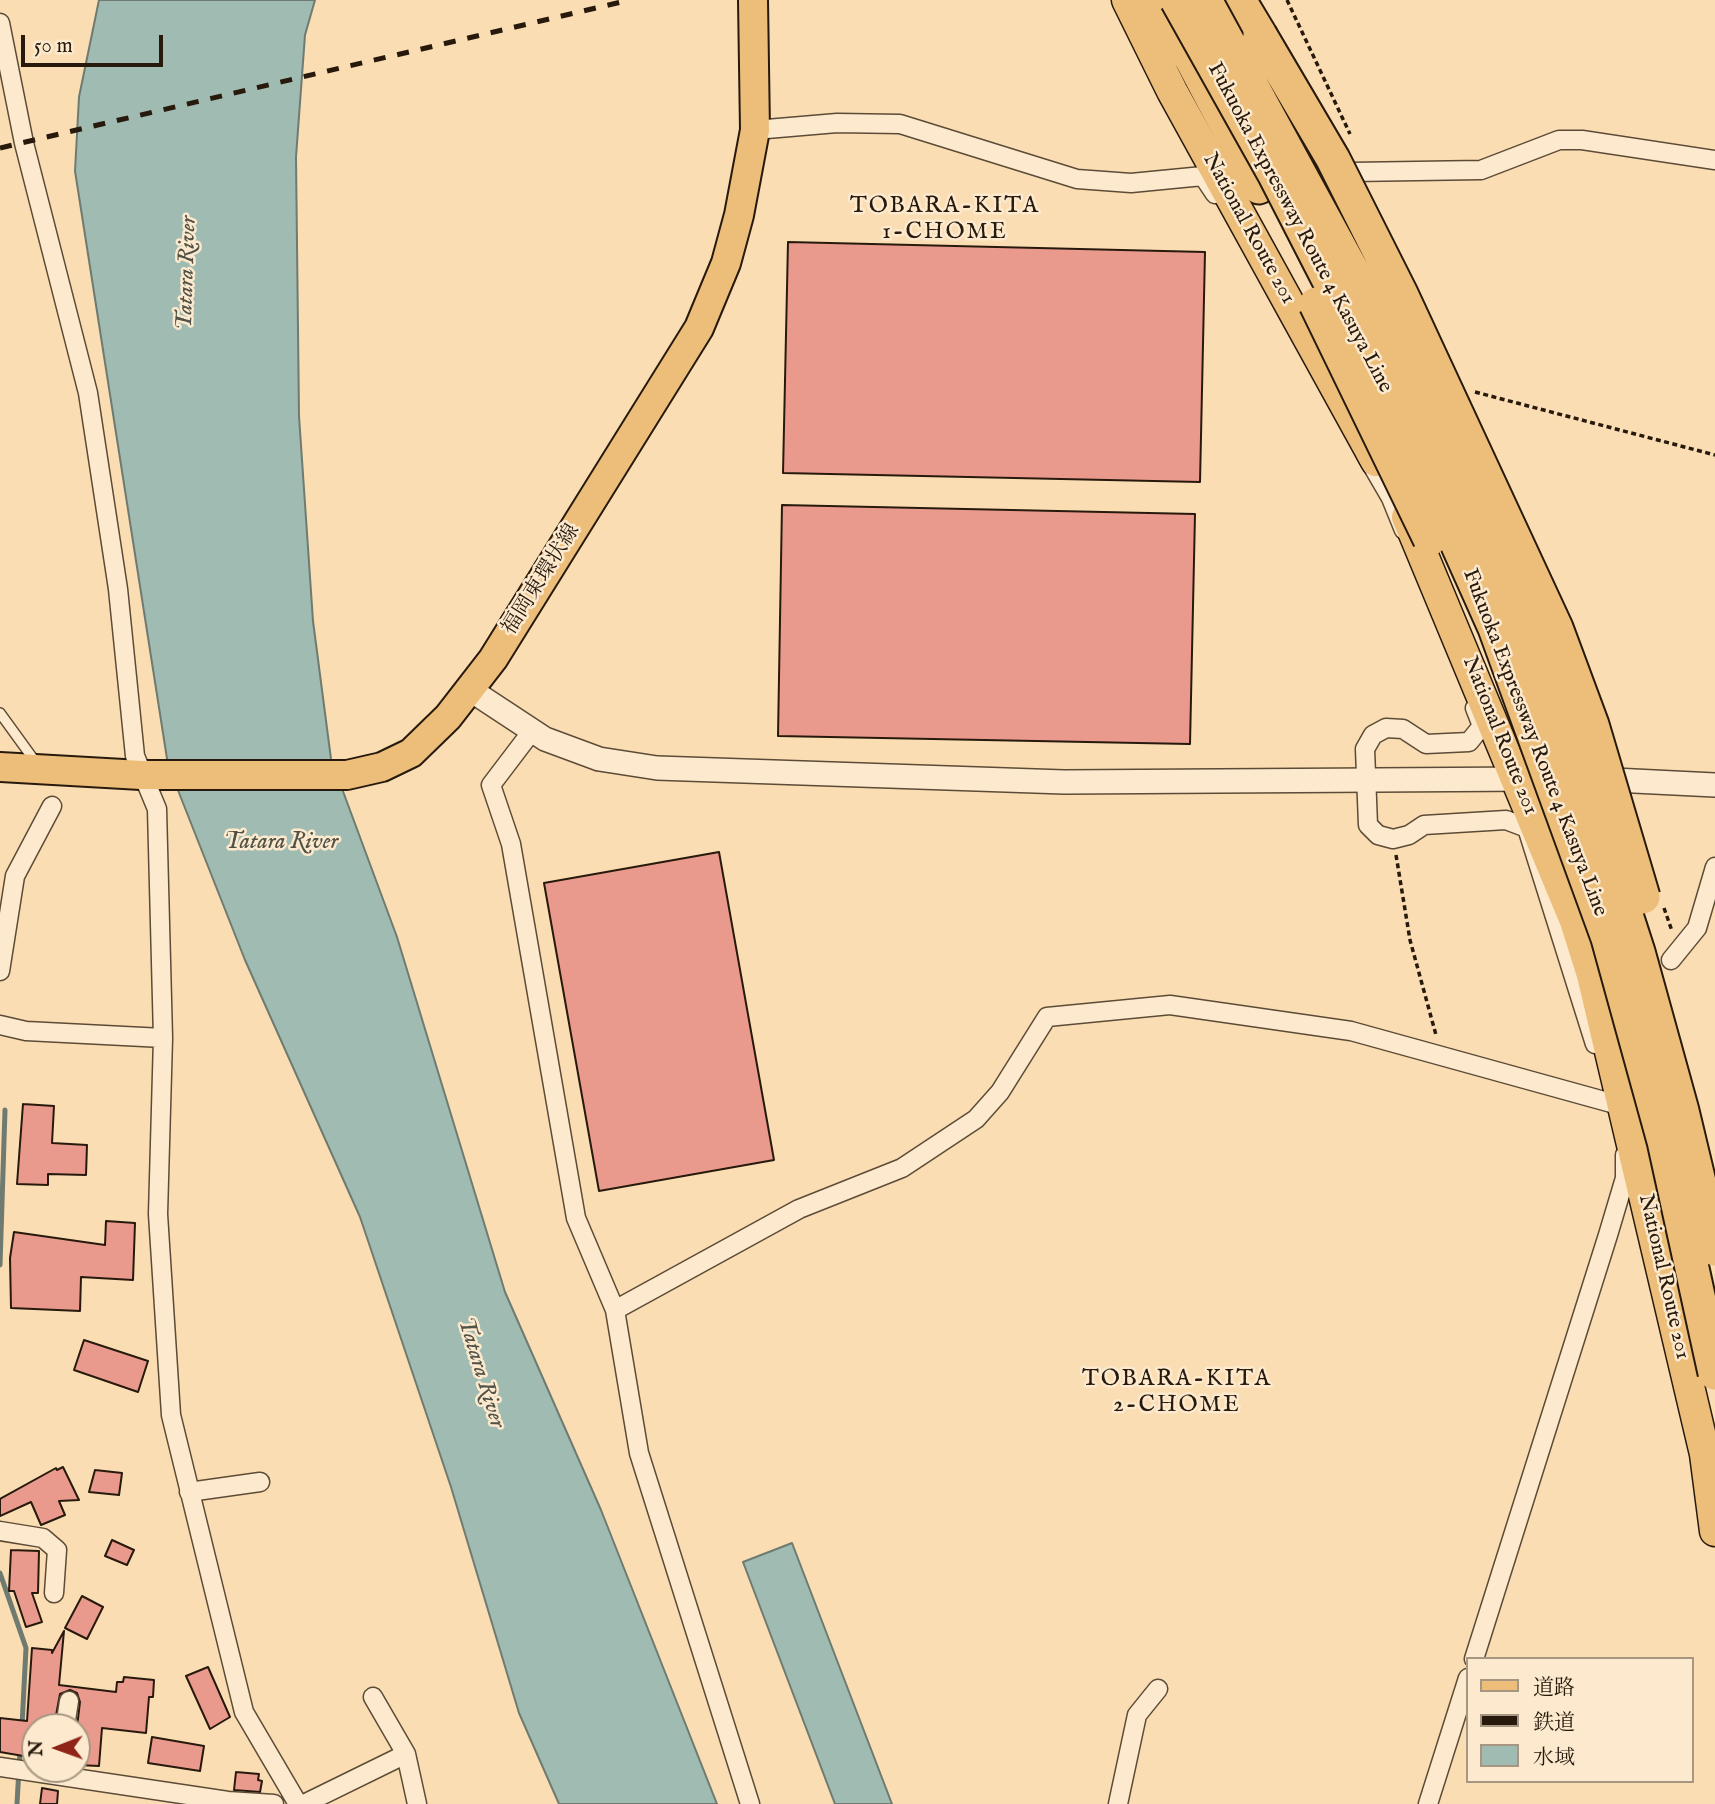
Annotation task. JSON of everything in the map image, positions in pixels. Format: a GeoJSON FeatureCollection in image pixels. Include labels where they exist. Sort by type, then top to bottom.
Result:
{"type":"FeatureCollection","features":[{"type":"Feature","properties":{"kind":"highway","name":"National Route 201"},"geometry":{"type":"LineString","coordinates":[[1128,0],[1179,103],[1407,516],[1574,921],[1582,974],[1704,1454],[1715,1531]]}},
{"type":"Feature","properties":{"kind":"highway"},"geometry":{"type":"LineString","coordinates":[[1145,0],[1191,58],[1259,187],[1453,591],[1544,808],[1623,1021],[1632,1021]]}},
{"type":"Feature","properties":{"kind":"highway","name":"Fukuoka Expressway Route 4 Kasuya Line"},"geometry":{"type":"LineString","coordinates":[[1178,0],[1275,175],[1409,436],[1495,628],[1608,938],[1664,1141],[1715,1373]]}},
{"type":"Feature","properties":{"kind":"highway","name":"Fukuoka Expressway Route 4 Kasuya Line"},"geometry":{"type":"LineString","coordinates":[[1205,0],[1379,320],[1450,468],[1536,663],[1594,819],[1639,952],[1682,1111],[1715,1249]]}},
{"type":"Feature","properties":{"kind":"highway"},"geometry":{"type":"LineString","coordinates":[[1216,0],[1408,341],[1550,667],[1663,968],[1715,1188]]}},
{"type":"Feature","properties":{"kind":"highway"},"geometry":{"type":"LineString","coordinates":[[1239,0],[1333,159],[1401,294],[1556,628],[1592,725],[1659,955],[1682,1111]]}},
{"type":"Feature","properties":{"kind":"main road","name":"福岡東環状線"},"geometry":{"type":"LineString","coordinates":[[0,768],[149,775],[347,775],[382,767],[411,753],[448,717],[493,659],[699,328],[726,263],[739,215],[755,130],[753,0]]}},
{"type":"Feature","properties":{"kind":"street"},"geometry":{"type":"LineString","coordinates":[[0,23],[24,143],[88,393],[117,590],[135,756],[149,775],[157,809],[163,1038],[158,1214],[171,1415],[244,1712],[298,1804]]}},
{"type":"Feature","properties":{"kind":"street"},"geometry":{"type":"LineString","coordinates":[[755,130],[837,123],[900,124],[1077,178],[1131,183],[1203,176],[1391,498],[1482,726],[1469,742],[1426,744],[1403,729],[1386,728],[1373,735],[1365,749],[1368,825],[1378,835],[1393,839],[1409,835],[1424,825],[1506,821],[1527,828],[1582,974],[1625,1151],[1625,1178],[1475,1657]]}},
{"type":"Feature","properties":{"kind":"street"},"geometry":{"type":"LineString","coordinates":[[1352,172],[1481,170],[1559,140],[1582,140],[1715,160]]}},
{"type":"Feature","properties":{"kind":"street"},"geometry":{"type":"LineString","coordinates":[[469,689],[532,731],[599,759],[657,768],[1064,782],[1590,779],[1715,785]]}},
{"type":"Feature","properties":{"kind":"street"},"geometry":{"type":"LineString","coordinates":[[532,731],[491,785],[511,844],[576,1218],[615,1310],[639,1453],[750,1804]]}},
{"type":"Feature","properties":{"kind":"street"},"geometry":{"type":"LineString","coordinates":[[0,971],[15,876],[52,806]]}},
{"type":"Feature","properties":{"kind":"street"},"geometry":{"type":"LineString","coordinates":[[1663,968],[1697,928],[1715,867]]}},
{"type":"Feature","properties":{"kind":"street"},"geometry":{"type":"LineString","coordinates":[[615,1310],[799,1209],[902,1168],[976,1119],[1000,1092],[1047,1017],[1170,1005],[1351,1031],[1615,1104]]}},
{"type":"Feature","properties":{"kind":"street"},"geometry":{"type":"LineString","coordinates":[[0,1026],[26,1031],[163,1038]]}},
{"type":"Feature","properties":{"kind":"street"},"geometry":{"type":"LineString","coordinates":[[189,1492],[260,1482]]}},
{"type":"Feature","properties":{"kind":"street"},"geometry":{"type":"LineString","coordinates":[[0,1531],[43,1538],[57,1550],[54,1593]]}},
{"type":"Feature","properties":{"kind":"street"},"geometry":{"type":"LineString","coordinates":[[1428,1804],[1466,1684]]}},
{"type":"Feature","properties":{"kind":"street"},"geometry":{"type":"LineString","coordinates":[[1118,1804],[1137,1714],[1158,1689]]}},
{"type":"Feature","properties":{"kind":"street"},"geometry":{"type":"LineString","coordinates":[[373,1697],[406,1754],[417,1804]]}},
{"type":"Feature","properties":{"kind":"street"},"geometry":{"type":"LineString","coordinates":[[67,1713],[69,1701]]}},
{"type":"Feature","properties":{"kind":"street"},"geometry":{"type":"LineString","coordinates":[[304,1804],[406,1754]]}},
{"type":"Feature","properties":{"kind":"street"},"geometry":{"type":"LineString","coordinates":[[0,1767],[21,1769]]}},
{"type":"Feature","properties":{"kind":"street"},"geometry":{"type":"LineString","coordinates":[[91,1778],[218,1802],[274,1804]]}},
{"type":"Feature","properties":{"kind":"lane"},"geometry":{"type":"LineString","coordinates":[[0,713],[40,768]]}},
{"type":"Feature","properties":{"kind":"lane"},"geometry":{"type":"LineString","coordinates":[[1582,974],[1663,968]]}},
{"type":"Feature","properties":{"kind":"path"},"geometry":{"type":"LineString","coordinates":[[1287,0],[1351,135]]}},
{"type":"Feature","properties":{"kind":"path"},"geometry":{"type":"LineString","coordinates":[[1473,391],[1715,455]]}},
{"type":"Feature","properties":{"kind":"path"},"geometry":{"type":"LineString","coordinates":[[1393,839],[1410,940],[1442,1056]]}},
{"type":"Feature","properties":{"kind":"water","name":"Tatara River"},"geometry":{"type":"Polygon","coordinates":[[[99,0],[315,0],[305,35],[296,157],[299,416],[313,621],[331,759],[397,937],[505,1292],[601,1510],[717,1804],[559,1804],[519,1713],[451,1487],[360,1217],[245,960],[168,765],[75,171],[79,97],[99,0]]]}},
{"type":"Feature","properties":{"kind":"water"},"geometry":{"type":"Polygon","coordinates":[[[792,1543],[892,1804],[835,1804],[743,1562],[792,1543]]]}},
{"type":"Feature","properties":{"kind":"building"},"geometry":{"type":"Polygon","coordinates":[[[788,242],[1205,252],[1200,482],[783,473],[788,242]]]}},
{"type":"Feature","properties":{"kind":"building"},"geometry":{"type":"Polygon","coordinates":[[[782,505],[1195,514],[1190,744],[778,736],[782,505]]]}},
{"type":"Feature","properties":{"kind":"building"},"geometry":{"type":"Polygon","coordinates":[[[719,852],[774,1160],[599,1191],[544,883],[719,852]]]}},
{"type":"Feature","properties":{"kind":"building"},"geometry":{"type":"Polygon","coordinates":[[[23,1104],[54,1106],[52,1143],[87,1145],[86,1175],[48,1174],[48,1185],[17,1184],[23,1104]]]}},
{"type":"Feature","properties":{"kind":"building"},"geometry":{"type":"Polygon","coordinates":[[[106,1221],[135,1223],[133,1280],[81,1277],[80,1311],[11,1308],[10,1258],[14,1232],[105,1245],[106,1221]]]}},
{"type":"Feature","properties":{"kind":"building"},"geometry":{"type":"Polygon","coordinates":[[[84,1340],[148,1361],[138,1392],[74,1370],[84,1340]]]}},
{"type":"Feature","properties":{"kind":"building"},"geometry":{"type":"Polygon","coordinates":[[[63,1467],[79,1500],[59,1501],[65,1515],[41,1525],[31,1502],[0,1516],[0,1499],[56,1468],[57,1470],[63,1467]]]}},
{"type":"Feature","properties":{"kind":"building"},"geometry":{"type":"Polygon","coordinates":[[[95,1470],[122,1473],[119,1495],[89,1492],[95,1470]]]}},
{"type":"Feature","properties":{"kind":"building"},"geometry":{"type":"Polygon","coordinates":[[[112,1540],[134,1550],[127,1565],[105,1556],[112,1540]]]}},
{"type":"Feature","properties":{"kind":"building"},"geometry":{"type":"Polygon","coordinates":[[[11,1550],[39,1551],[38,1593],[32,1593],[42,1622],[26,1627],[14,1591],[9,1591],[11,1550]]]}},
{"type":"Feature","properties":{"kind":"building"},"geometry":{"type":"Polygon","coordinates":[[[82,1596],[103,1607],[87,1639],[65,1628],[82,1596]]]}},
{"type":"Feature","properties":{"kind":"building"},"geometry":{"type":"Polygon","coordinates":[[[64,1631],[59,1685],[116,1692],[117,1682],[123,1682],[124,1677],[154,1680],[153,1697],[149,1697],[146,1733],[102,1728],[99,1766],[91,1766],[91,1713],[79,1713],[80,1702],[77,1693],[70,1690],[60,1694],[56,1713],[28,1713],[32,1648],[52,1650],[52,1653],[64,1631]]]}},
{"type":"Feature","properties":{"kind":"building"},"geometry":{"type":"Polygon","coordinates":[[[208,1667],[230,1717],[210,1729],[186,1676],[208,1667]]]}},
{"type":"Feature","properties":{"kind":"building"},"geometry":{"type":"Polygon","coordinates":[[[0,1718],[21,1720],[21,1756],[0,1752],[0,1718]]]}},
{"type":"Feature","properties":{"kind":"building"},"geometry":{"type":"Polygon","coordinates":[[[152,1737],[204,1746],[200,1771],[148,1763],[152,1737]]]}},
{"type":"Feature","properties":{"kind":"building"},"geometry":{"type":"Polygon","coordinates":[[[236,1772],[259,1774],[258,1780],[262,1781],[260,1792],[234,1790],[236,1772]]]}},
{"type":"Feature","properties":{"kind":"building"},"geometry":{"type":"Polygon","coordinates":[[[42,1788],[58,1791],[57,1804],[40,1804],[42,1788]]]}},
{"type":"Feature","properties":{"kind":"waterway"},"geometry":{"type":"LineString","coordinates":[[0,1265],[5,1110]]}},
{"type":"Feature","properties":{"kind":"waterway"},"geometry":{"type":"LineString","coordinates":[[0,1573],[26,1648],[23,1713]]}},
{"type":"Feature","properties":{"kind":"waterway"},"geometry":{"type":"LineString","coordinates":[[17,1804],[20,1750]]}},
{"type":"Feature","properties":{"kind":"railway"},"geometry":{"type":"LineString","coordinates":[[0,148],[630,0]]}},
{"type":"Feature","properties":{"kind":"district","name":"TOBARA-KITA 1-CHOME"},"geometry":{"type":"Point","coordinates":[945,220]}},
{"type":"Feature","properties":{"kind":"district","name":"TOBARA-KITA 2-CHOME"},"geometry":{"type":"Point","coordinates":[1177,1393]}}]}
